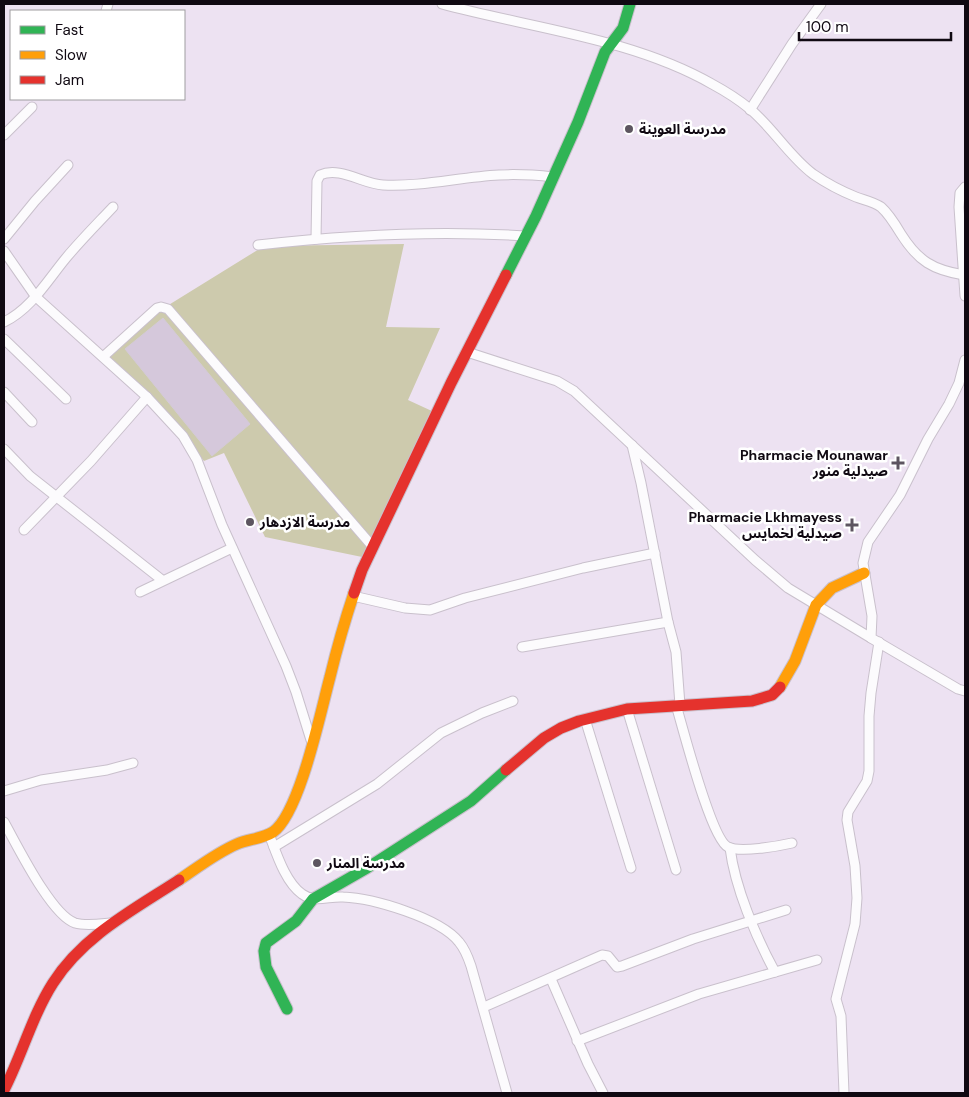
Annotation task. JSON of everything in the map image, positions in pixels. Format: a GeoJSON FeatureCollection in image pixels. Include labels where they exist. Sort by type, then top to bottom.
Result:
{"type":"FeatureCollection","features":[{"type":"Feature","properties":{"kind":"street"},"geometry":{"type":"LineString","coordinates":[[442,4],[610,45],[662,61],[693,74],[714,85],[750,110],[798,161],[815,175],[881,208],[889,215],[907,244],[926,263],[946,272],[964,276]]}},
{"type":"Feature","properties":{"kind":"street"},"geometry":{"type":"LineString","coordinates":[[750,110],[792,44],[821,4]]}},
{"type":"Feature","properties":{"kind":"street"},"geometry":{"type":"LineString","coordinates":[[4,1090],[49,989],[79,950],[95,935],[237,844],[269,834],[280,826],[289,811],[302,780],[353,596],[373,547],[467,352],[511,269],[578,122],[602,59],[610,45],[621,33],[629,5]]}},
{"type":"Feature","properties":{"kind":"street"},"geometry":{"type":"LineString","coordinates":[[4,135],[32,106]]}},
{"type":"Feature","properties":{"kind":"street"},"geometry":{"type":"LineString","coordinates":[[4,239],[68,165]]}},
{"type":"Feature","properties":{"kind":"street"},"geometry":{"type":"LineString","coordinates":[[316,239],[317,181],[320,175],[326,173],[337,173],[386,185],[518,174],[553,177]]}},
{"type":"Feature","properties":{"kind":"street"},"geometry":{"type":"LineString","coordinates":[[965,186],[960,193],[959,207],[965,296]]}},
{"type":"Feature","properties":{"kind":"street"},"geometry":{"type":"LineString","coordinates":[[4,322],[14,317],[36,297],[67,257],[113,207]]}},
{"type":"Feature","properties":{"kind":"street"},"geometry":{"type":"LineString","coordinates":[[258,245],[316,239],[456,234],[488,233],[526,236]]}},
{"type":"Feature","properties":{"kind":"street"},"geometry":{"type":"LineString","coordinates":[[4,251],[36,297],[61,321],[104,356],[147,397],[183,436],[197,460],[232,548],[286,666],[312,744]]}},
{"type":"Feature","properties":{"kind":"street"},"geometry":{"type":"LineString","coordinates":[[104,356],[157,308],[168,309],[373,547]]}},
{"type":"Feature","properties":{"kind":"street"},"geometry":{"type":"LineString","coordinates":[[4,339],[66,399]]}},
{"type":"Feature","properties":{"kind":"street"},"geometry":{"type":"LineString","coordinates":[[467,352],[556,381],[574,391],[788,588],[958,689],[965,691]]}},
{"type":"Feature","properties":{"kind":"street"},"geometry":{"type":"LineString","coordinates":[[844,1093],[841,1016],[836,999],[854,924],[856,898],[856,866],[847,820],[848,812],[867,781],[869,771],[869,716],[875,640],[863,563],[868,542],[900,495],[928,439],[949,404],[959,383],[965,360]]}},
{"type":"Feature","properties":{"kind":"street"},"geometry":{"type":"LineString","coordinates":[[4,392],[32,422]]}},
{"type":"Feature","properties":{"kind":"street"},"geometry":{"type":"LineString","coordinates":[[24,530],[91,461],[147,397]]}},
{"type":"Feature","properties":{"kind":"street"},"geometry":{"type":"LineString","coordinates":[[632,445],[642,483],[668,622],[678,660],[678,705],[707,808],[719,838],[730,848],[734,868],[751,921],[775,972]]}},
{"type":"Feature","properties":{"kind":"street"},"geometry":{"type":"LineString","coordinates":[[4,449],[30,476],[162,580]]}},
{"type":"Feature","properties":{"kind":"street"},"geometry":{"type":"LineString","coordinates":[[140,592],[232,548]]}},
{"type":"Feature","properties":{"kind":"street"},"geometry":{"type":"LineString","coordinates":[[353,596],[405,608],[430,610],[465,598],[583,568],[655,554]]}},
{"type":"Feature","properties":{"kind":"street"},"geometry":{"type":"LineString","coordinates":[[287,1009],[264,963],[264,948],[266,943],[296,921],[313,899],[367,868],[471,800],[544,738],[561,728],[627,709],[752,701],[772,695],[781,686],[795,661],[816,605],[832,588],[864,573]]}},
{"type":"Feature","properties":{"kind":"street"},"geometry":{"type":"LineString","coordinates":[[522,647],[668,622]]}},
{"type":"Feature","properties":{"kind":"street"},"geometry":{"type":"LineString","coordinates":[[274,847],[377,784],[441,732],[512,700]]}},
{"type":"Feature","properties":{"kind":"street"},"geometry":{"type":"LineString","coordinates":[[627,709],[676,870]]}},
{"type":"Feature","properties":{"kind":"street"},"geometry":{"type":"LineString","coordinates":[[585,720],[631,868]]}},
{"type":"Feature","properties":{"kind":"street"},"geometry":{"type":"LineString","coordinates":[[4,791],[41,780],[107,770],[133,763]]}},
{"type":"Feature","properties":{"kind":"street"},"geometry":{"type":"LineString","coordinates":[[4,822],[33,874],[58,911],[67,919],[76,923],[90,925],[113,923]]}},
{"type":"Feature","properties":{"kind":"street"},"geometry":{"type":"LineString","coordinates":[[269,834],[281,865],[296,889],[306,897],[313,899],[340,896],[369,900],[418,916],[449,932],[459,941],[465,950],[484,1007],[506,1093]]}},
{"type":"Feature","properties":{"kind":"street"},"geometry":{"type":"LineString","coordinates":[[730,848],[758,848],[792,842]]}},
{"type":"Feature","properties":{"kind":"street"},"geometry":{"type":"LineString","coordinates":[[484,1007],[602,955],[607,955],[619,967],[693,939],[786,910]]}},
{"type":"Feature","properties":{"kind":"street"},"geometry":{"type":"LineString","coordinates":[[577,1041],[699,994],[817,960]]}},
{"type":"Feature","properties":{"kind":"street"},"geometry":{"type":"LineString","coordinates":[[551,979],[577,1041],[603,1093]]}},
{"type":"Feature","properties":{"kind":"shaded area"},"geometry":{"type":"Polygon","coordinates":[[[404,244],[386,327],[440,328],[408,400],[434,412],[367,558],[265,537],[224,453],[204,461],[158,405],[103,354],[167,306],[264,246],[404,244]]]}},
{"type":"Feature","properties":{"kind":"building"},"geometry":{"type":"Polygon","coordinates":[[[163,318],[250,424],[212,456],[125,349],[163,318]]]}},
{"type":"Feature","properties":{"kind":"traffic: fast"},"geometry":{"type":"LineString","coordinates":[[506,275],[536,216],[578,122],[605,52],[623,28],[630,4]]}},
{"type":"Feature","properties":{"kind":"traffic: fast"},"geometry":{"type":"LineString","coordinates":[[287,1009],[266,967],[264,951],[266,943],[296,921],[313,899],[367,868],[471,801],[506,770]]}},
{"type":"Feature","properties":{"kind":"traffic: slow"},"geometry":{"type":"LineString","coordinates":[[780,687],[795,661],[816,605],[832,588],[864,573]]}},
{"type":"Feature","properties":{"kind":"traffic: slow"},"geometry":{"type":"LineString","coordinates":[[179,880],[229,848],[241,842],[273,832],[283,821],[301,783],[354,593]]}},
{"type":"Feature","properties":{"kind":"traffic: jam"},"geometry":{"type":"LineString","coordinates":[[354,593],[362,570],[451,383],[506,275]]}},
{"type":"Feature","properties":{"kind":"traffic: jam"},"geometry":{"type":"LineString","coordinates":[[506,770],[544,738],[561,728],[579,721],[627,709],[752,701],[772,695],[780,687]]}},
{"type":"Feature","properties":{"kind":"traffic: jam"},"geometry":{"type":"LineString","coordinates":[[4,1090],[39,1009],[65,966],[79,951],[110,925],[179,880]]}},
{"type":"Feature","properties":{"kind":"place","name":"مدرسة العوينة"},"geometry":{"type":"Point","coordinates":[629,129]}},
{"type":"Feature","properties":{"kind":"place","name":"Pharmacie Mounawar صيدلية منور"},"geometry":{"type":"Point","coordinates":[898,463]}},
{"type":"Feature","properties":{"kind":"place","name":"مدرسة الازدهار"},"geometry":{"type":"Point","coordinates":[250,522]}},
{"type":"Feature","properties":{"kind":"place","name":"Pharmacie Lkhmayess صيدلية لخمايس"},"geometry":{"type":"Point","coordinates":[852,525]}},
{"type":"Feature","properties":{"kind":"place","name":"مدرسة المنار"},"geometry":{"type":"Point","coordinates":[317,863]}}]}
